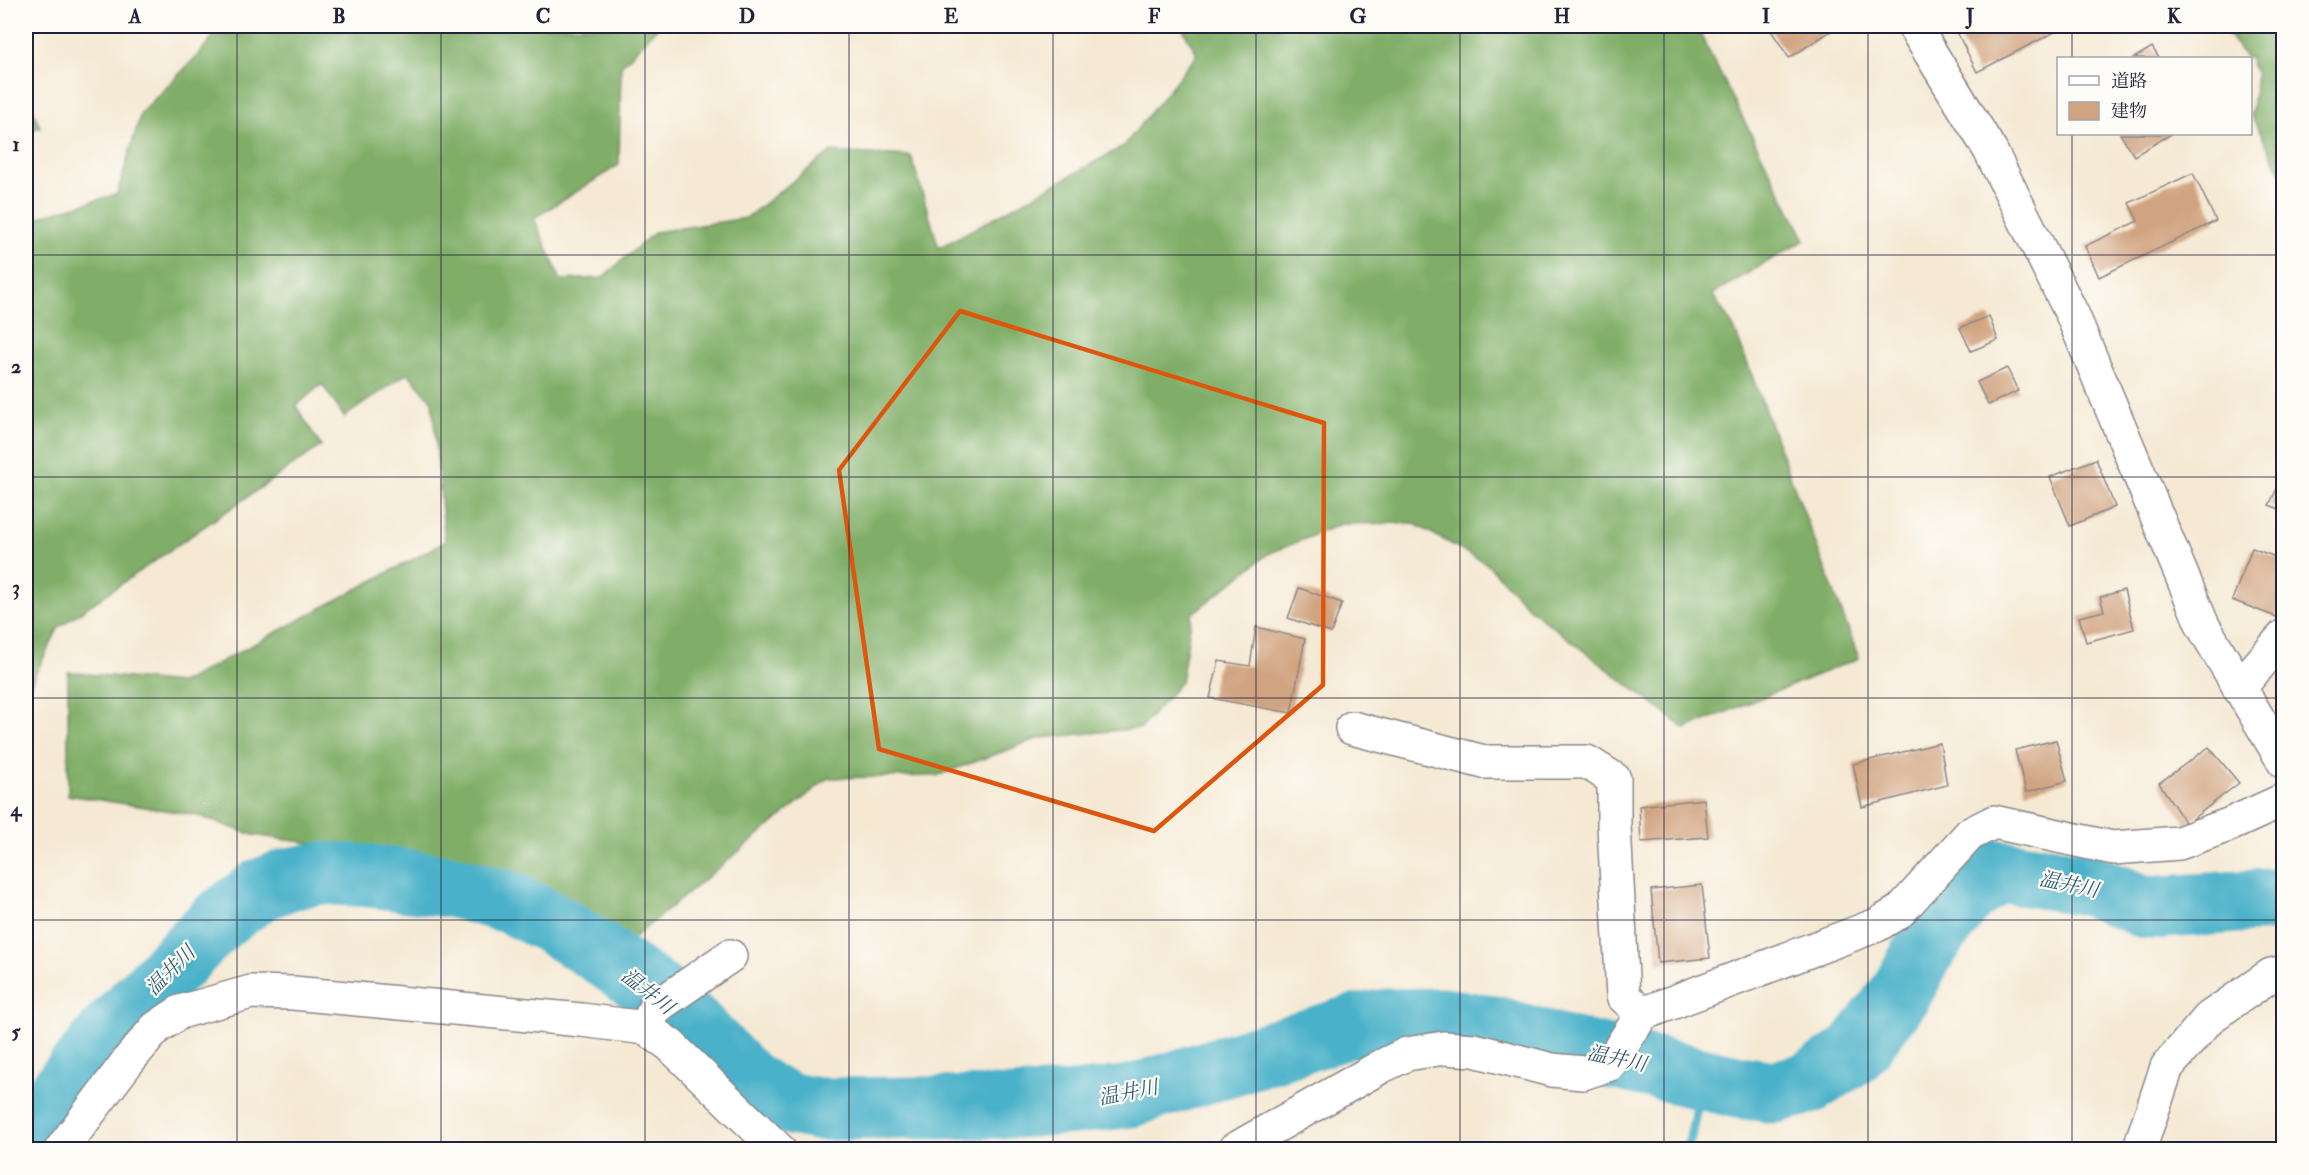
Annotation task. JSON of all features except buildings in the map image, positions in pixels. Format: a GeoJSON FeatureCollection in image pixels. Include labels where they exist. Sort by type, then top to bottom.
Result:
{"type":"FeatureCollection","features":[{"type":"Feature","properties":{"kind":"street"},"geometry":{"type":"LineString","coordinates":[[1914,26],[1990,150],[2073,316],[2203,626],[2283,762]]}},
{"type":"Feature","properties":{"kind":"street"},"geometry":{"type":"LineString","coordinates":[[2239,688],[2283,636]]}},
{"type":"Feature","properties":{"kind":"street"},"geometry":{"type":"LineString","coordinates":[[1352,728],[1484,762],[1587,762],[1614,779],[1614,826],[1623,996],[1642,1014]]}},
{"type":"Feature","properties":{"kind":"street"},"geometry":{"type":"LineString","coordinates":[[1234,1149],[1407,1054],[1444,1048],[1474,1050],[1552,1070],[1582,1073],[1610,1064],[1642,1014],[1877,925],[1900,911],[1970,834],[1994,822],[2113,848],[2179,843],[2231,824],[2283,800]]}},
{"type":"Feature","properties":{"kind":"street"},"geometry":{"type":"LineString","coordinates":[[61,1149],[156,1028],[180,1012],[251,992],[327,996],[581,1020],[650,1018],[730,957]]}},
{"type":"Feature","properties":{"kind":"street"},"geometry":{"type":"LineString","coordinates":[[2139,1149],[2167,1067],[2209,1018],[2271,975],[2283,972]]}},
{"type":"Feature","properties":{"kind":"street"},"geometry":{"type":"LineString","coordinates":[[650,1018],[670,1045],[779,1149]]}},
{"type":"Feature","properties":{"kind":"highlighted area"},"geometry":{"type":"Polygon","coordinates":[[[960,311],[1324,423],[1323,685],[1154,831],[879,749],[839,470],[960,311]]]}},
{"type":"Feature","properties":{"kind":"green space"},"geometry":{"type":"Polygon","coordinates":[[[221,26],[659,26],[621,66],[619,165],[534,218],[561,280],[602,278],[655,232],[746,218],[830,152],[911,156],[939,248],[1124,146],[1197,54],[1181,26],[1696,26],[1805,240],[1712,294],[1734,328],[1859,658],[1685,729],[1530,609],[1486,563],[1413,523],[1341,524],[1268,554],[1192,614],[1181,682],[1141,728],[1040,738],[936,776],[828,778],[621,948],[566,905],[434,860],[253,835],[196,815],[68,795],[68,672],[181,683],[445,542],[432,401],[408,373],[344,417],[322,384],[296,406],[321,446],[59,627],[26,693],[26,224],[45,215],[117,194],[141,113],[200,53],[221,26]]]}},
{"type":"Feature","properties":{"kind":"green space"},"geometry":{"type":"Polygon","coordinates":[[[2222,26],[2283,26],[2283,177],[2252,117],[2257,74],[2252,66],[2252,57],[2245,57],[2222,26]]]}},
{"type":"Feature","properties":{"kind":"green space"},"geometry":{"type":"Polygon","coordinates":[[[26,94],[40,127],[26,131],[26,94]]]}},
{"type":"Feature","properties":{"kind":"waterway","name":"温井川"},"geometry":{"type":"LineString","coordinates":[[26,1133],[112,1029],[218,921],[260,890],[289,879],[321,873],[371,876],[455,887],[511,903],[550,922],[600,953],[660,995],[693,1025],[744,1078],[766,1093],[791,1104],[818,1109],[1015,1107],[1131,1096],[1353,1026],[1387,1020],[1442,1019],[1495,1027],[1565,1047],[1739,1087],[1775,1092],[1809,1083],[1854,1054],[1901,993],[1925,949],[1967,894],[1999,871],[2087,884],[2148,908],[2270,900],[2284,897]]}},
{"type":"Feature","properties":{"kind":"waterway"},"geometry":{"type":"LineString","coordinates":[[1685,1150],[1690,1140],[1703,1077]]}}]}
